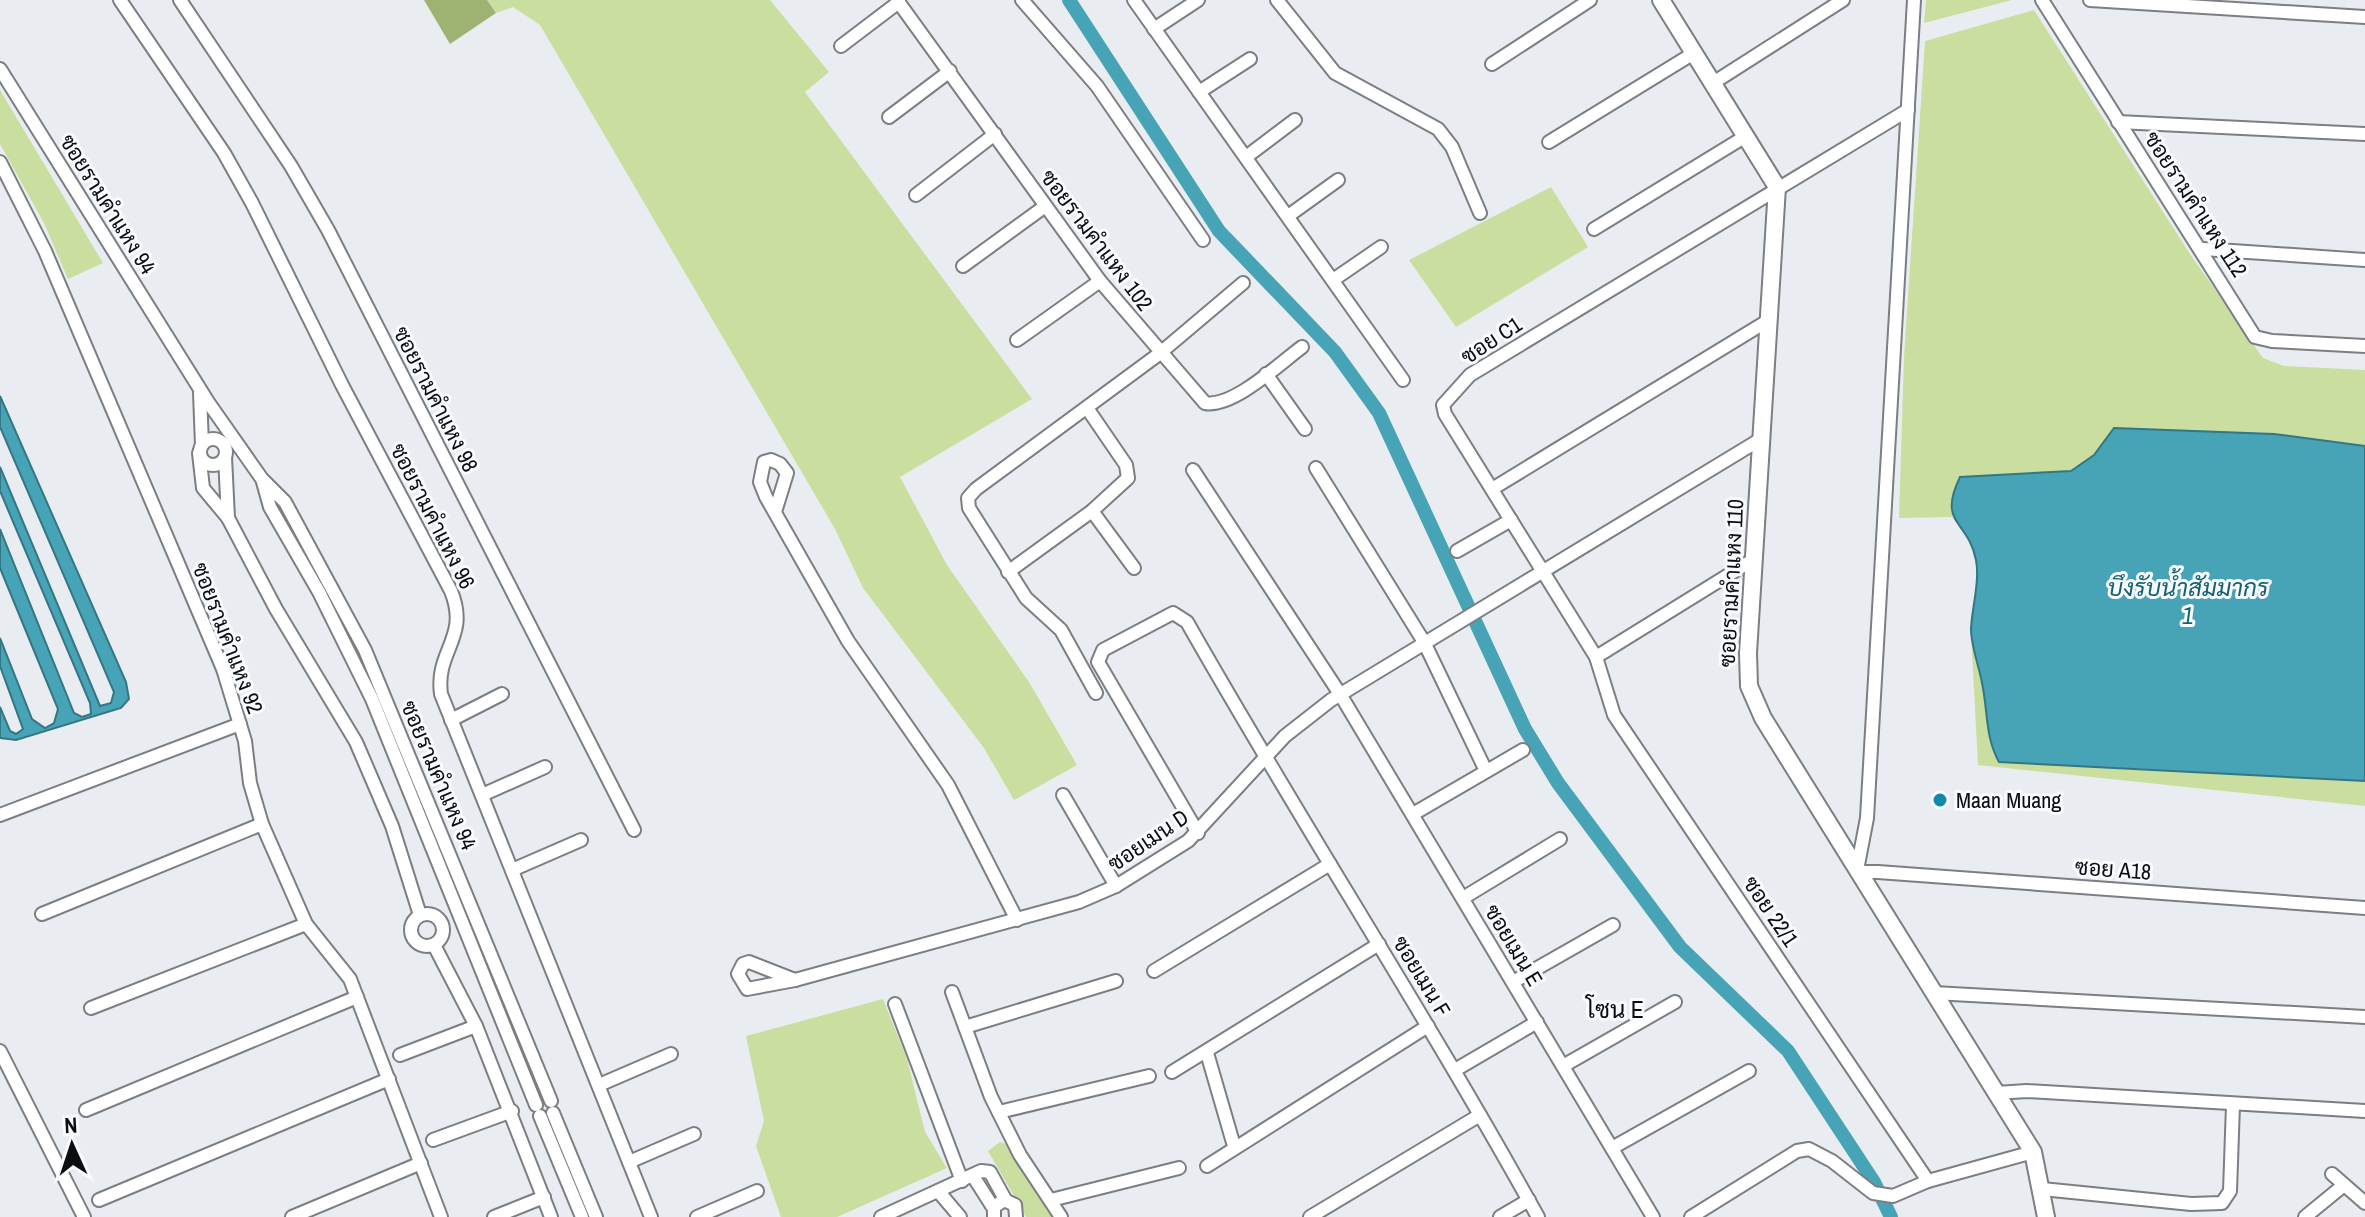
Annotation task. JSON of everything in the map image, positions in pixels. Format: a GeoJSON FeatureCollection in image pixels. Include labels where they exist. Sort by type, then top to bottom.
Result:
{"type":"FeatureCollection","features":[{"type":"Feature","properties":{"kind":"street","name":"ซอยรามคําแหง 96"},"geometry":{"type":"LineString","coordinates":[[120,0],[224,153],[451,591],[459,618],[441,668],[440,683],[451,720],[651,1217]]}},
{"type":"Feature","properties":{"kind":"street","name":"ซอยรามคําแหง 98"},"geometry":{"type":"LineString","coordinates":[[180,0],[291,166],[328,230],[634,830]]}},
{"type":"Feature","properties":{"kind":"street"},"geometry":{"type":"LineString","coordinates":[[1022,0],[1097,86],[1203,240]]}},
{"type":"Feature","properties":{"kind":"street"},"geometry":{"type":"LineString","coordinates":[[1134,0],[1403,380]]}},
{"type":"Feature","properties":{"kind":"street"},"geometry":{"type":"LineString","coordinates":[[1154,29],[1198,0]]}},
{"type":"Feature","properties":{"kind":"street"},"geometry":{"type":"LineString","coordinates":[[1277,0],[1335,73],[1438,129],[1452,147],[1480,213]]}},
{"type":"Feature","properties":{"kind":"street"},"geometry":{"type":"LineString","coordinates":[[1492,64],[1590,0]]}},
{"type":"Feature","properties":{"kind":"street"},"geometry":{"type":"LineString","coordinates":[[1661,0],[1777,187]]}},
{"type":"Feature","properties":{"kind":"street"},"geometry":{"type":"LineString","coordinates":[[1713,83],[1843,0]]}},
{"type":"Feature","properties":{"kind":"street"},"geometry":{"type":"LineString","coordinates":[[1859,873],[1867,818],[1914,0]]}},
{"type":"Feature","properties":{"kind":"street","name":"ซอยรามคำแหง 112"},"geometry":{"type":"LineString","coordinates":[[2042,0],[2118,122],[2203,249],[2255,337],[2272,341],[2365,346]]}},
{"type":"Feature","properties":{"kind":"street"},"geometry":{"type":"LineString","coordinates":[[2090,0],[2365,17]]}},
{"type":"Feature","properties":{"kind":"street"},"geometry":{"type":"LineString","coordinates":[[841,46],[898,1]]}},
{"type":"Feature","properties":{"kind":"street","name":"ซอยรามคําแหง 102"},"geometry":{"type":"LineString","coordinates":[[898,1],[1100,281],[1159,354],[1205,403],[1215,405],[1232,398],[1302,347]]}},
{"type":"Feature","properties":{"kind":"street"},"geometry":{"type":"LineString","coordinates":[[1549,142],[1694,53]]}},
{"type":"Feature","properties":{"kind":"street"},"geometry":{"type":"LineString","coordinates":[[1199,92],[1250,59]]}},
{"type":"Feature","properties":{"kind":"street","name":"ซอยรามคําแหง 94"},"geometry":{"type":"LineString","coordinates":[[0,69],[214,411],[262,479],[285,502],[365,650],[545,1109],[582,1217]]}},
{"type":"Feature","properties":{"kind":"street"},"geometry":{"type":"LineString","coordinates":[[889,117],[950,71]]}},
{"type":"Feature","properties":{"kind":"street","name":"ซอย C1"},"geometry":{"type":"LineString","coordinates":[[1596,657],[1445,414],[1443,405],[1470,375],[1908,110]]}},
{"type":"Feature","properties":{"kind":"street"},"geometry":{"type":"LineString","coordinates":[[1246,157],[1295,120]]}},
{"type":"Feature","properties":{"kind":"street"},"geometry":{"type":"LineString","coordinates":[[2118,122],[2365,134]]}},
{"type":"Feature","properties":{"kind":"street"},"geometry":{"type":"LineString","coordinates":[[916,195],[995,134]]}},
{"type":"Feature","properties":{"kind":"street"},"geometry":{"type":"LineString","coordinates":[[1594,229],[1746,136]]}},
{"type":"Feature","properties":{"kind":"street","name":"ซอยรามคําแหง 92"},"geometry":{"type":"LineString","coordinates":[[0,162],[45,251],[223,669],[240,724],[262,824],[306,924],[341,963],[357,997],[441,1217]]}},
{"type":"Feature","properties":{"kind":"street"},"geometry":{"type":"LineString","coordinates":[[1288,216],[1338,180]]}},
{"type":"Feature","properties":{"kind":"street","name":"ซอยรามคำแหง 110"},"geometry":{"type":"LineString","coordinates":[[1777,187],[1751,561],[1749,686],[1763,718],[2033,1152],[2046,1217]]}},
{"type":"Feature","properties":{"kind":"street"},"geometry":{"type":"LineString","coordinates":[[963,266],[1044,207]]}},
{"type":"Feature","properties":{"kind":"street"},"geometry":{"type":"LineString","coordinates":[[1333,280],[1381,247]]}},
{"type":"Feature","properties":{"kind":"street"},"geometry":{"type":"LineString","coordinates":[[2203,249],[2365,260]]}},
{"type":"Feature","properties":{"kind":"street"},"geometry":{"type":"LineString","coordinates":[[1017,340],[1100,281]]}},
{"type":"Feature","properties":{"kind":"street"},"geometry":{"type":"LineString","coordinates":[[1096,693],[1061,630],[1026,598],[1008,572],[969,508],[968,498],[1159,354],[1243,283]]}},
{"type":"Feature","properties":{"kind":"street"},"geometry":{"type":"LineString","coordinates":[[1492,489],[1769,320]]}},
{"type":"Feature","properties":{"kind":"street"},"geometry":{"type":"LineString","coordinates":[[1266,374],[1305,429]]}},
{"type":"Feature","properties":{"kind":"street"},"geometry":{"type":"LineString","coordinates":[[200,389],[200,481],[228,518],[276,609],[356,742],[392,826],[420,915]]}},
{"type":"Feature","properties":{"kind":"street"},"geometry":{"type":"LineString","coordinates":[[1008,572],[1092,511],[1122,485],[1128,472],[1087,408]]}},
{"type":"Feature","properties":{"kind":"street"},"geometry":{"type":"LineString","coordinates":[[214,411],[225,457],[228,518]]}},
{"type":"Feature","properties":{"kind":"street"},"geometry":{"type":"LineString","coordinates":[[201,449],[212,439],[222,443]]}},
{"type":"Feature","properties":{"kind":"street","name":"ซอยเมน D"},"geometry":{"type":"LineString","coordinates":[[795,980],[1079,902],[1116,886],[1158,862],[1198,833],[1285,736],[1340,694],[1761,439]]}},
{"type":"Feature","properties":{"kind":"street"},"geometry":{"type":"LineString","coordinates":[[201,449],[203,462],[213,465],[225,457]]}},
{"type":"Feature","properties":{"kind":"street"},"geometry":{"type":"LineString","coordinates":[[1316,468],[1424,642],[1486,771]]}},
{"type":"Feature","properties":{"kind":"street","name":"ซอยเมน E"},"geometry":{"type":"LineString","coordinates":[[1193,470],[1340,694],[1653,1217]]}},
{"type":"Feature","properties":{"kind":"street"},"geometry":{"type":"LineString","coordinates":[[1092,511],[1134,568]]}},
{"type":"Feature","properties":{"kind":"street"},"geometry":{"type":"LineString","coordinates":[[775,512],[848,641],[941,771],[1017,920]]}},
{"type":"Feature","properties":{"kind":"street"},"geometry":{"type":"LineString","coordinates":[[1457,551],[1511,520]]}},
{"type":"Feature","properties":{"kind":"street"},"geometry":{"type":"LineString","coordinates":[[1596,657],[1751,561]]}},
{"type":"Feature","properties":{"kind":"street","name":"ซอยเมน F"},"geometry":{"type":"LineString","coordinates":[[1198,833],[1098,662],[1103,650],[1164,615],[1180,615],[1455,1070],[1538,1217]]}},
{"type":"Feature","properties":{"kind":"street","name":"ซอย 22/1"},"geometry":{"type":"LineString","coordinates":[[1596,657],[1614,715],[1928,1181]]}},
{"type":"Feature","properties":{"kind":"street"},"geometry":{"type":"LineString","coordinates":[[451,720],[502,694]]}},
{"type":"Feature","properties":{"kind":"street"},"geometry":{"type":"LineString","coordinates":[[0,815],[240,724]]}},
{"type":"Feature","properties":{"kind":"street"},"geometry":{"type":"LineString","coordinates":[[1413,814],[1523,750]]}},
{"type":"Feature","properties":{"kind":"street"},"geometry":{"type":"LineString","coordinates":[[482,795],[545,767]]}},
{"type":"Feature","properties":{"kind":"street"},"geometry":{"type":"LineString","coordinates":[[1063,795],[1116,886]]}},
{"type":"Feature","properties":{"kind":"street"},"geometry":{"type":"LineString","coordinates":[[42,914],[262,824]]}},
{"type":"Feature","properties":{"kind":"street"},"geometry":{"type":"LineString","coordinates":[[1463,898],[1560,839]]}},
{"type":"Feature","properties":{"kind":"street"},"geometry":{"type":"LineString","coordinates":[[512,870],[581,840]]}},
{"type":"Feature","properties":{"kind":"street"},"geometry":{"type":"LineString","coordinates":[[1154,971],[1330,864]]}},
{"type":"Feature","properties":{"kind":"street","name":"ซอย A18"},"geometry":{"type":"LineString","coordinates":[[1859,873],[2365,908]]}},
{"type":"Feature","properties":{"kind":"street"},"geometry":{"type":"LineString","coordinates":[[420,915],[433,915],[442,923],[442,936],[434,945],[421,945],[412,936],[412,924],[420,915]]}},
{"type":"Feature","properties":{"kind":"street"},"geometry":{"type":"LineString","coordinates":[[91,1008],[306,924]]}},
{"type":"Feature","properties":{"kind":"street"},"geometry":{"type":"LineString","coordinates":[[1513,982],[1613,925]]}},
{"type":"Feature","properties":{"kind":"street"},"geometry":{"type":"LineString","coordinates":[[1172,1072],[1379,944]]}},
{"type":"Feature","properties":{"kind":"street"},"geometry":{"type":"LineString","coordinates":[[434,945],[476,1026],[512,1111],[551,1217]]}},
{"type":"Feature","properties":{"kind":"street"},"geometry":{"type":"LineString","coordinates":[[965,1027],[1116,981]]}},
{"type":"Feature","properties":{"kind":"street"},"geometry":{"type":"LineString","coordinates":[[952,992],[999,1112],[1020,1155],[1061,1217]]}},
{"type":"Feature","properties":{"kind":"street"},"geometry":{"type":"LineString","coordinates":[[1934,993],[2365,1017]]}},
{"type":"Feature","properties":{"kind":"street"},"geometry":{"type":"LineString","coordinates":[[86,1110],[357,997]]}},
{"type":"Feature","properties":{"kind":"street"},"geometry":{"type":"LineString","coordinates":[[1563,1066],[1675,1002]]}},
{"type":"Feature","properties":{"kind":"street"},"geometry":{"type":"LineString","coordinates":[[895,1004],[967,1178],[994,1213],[1006,1201]]}},
{"type":"Feature","properties":{"kind":"street"},"geometry":{"type":"LineString","coordinates":[[1455,1070],[1537,1022]]}},
{"type":"Feature","properties":{"kind":"street"},"geometry":{"type":"LineString","coordinates":[[400,1055],[476,1026]]}},
{"type":"Feature","properties":{"kind":"street"},"geometry":{"type":"LineString","coordinates":[[1207,1166],[1234,1146],[1428,1026]]}},
{"type":"Feature","properties":{"kind":"street"},"geometry":{"type":"LineString","coordinates":[[0,1051],[84,1217]]}},
{"type":"Feature","properties":{"kind":"street"},"geometry":{"type":"LineString","coordinates":[[1207,1053],[1234,1146]]}},
{"type":"Feature","properties":{"kind":"street"},"geometry":{"type":"LineString","coordinates":[[599,1085],[671,1054]]}},
{"type":"Feature","properties":{"kind":"street"},"geometry":{"type":"LineString","coordinates":[[1612,1148],[1749,1071]]}},
{"type":"Feature","properties":{"kind":"street"},"geometry":{"type":"LineString","coordinates":[[999,1112],[1149,1076]]}},
{"type":"Feature","properties":{"kind":"street"},"geometry":{"type":"LineString","coordinates":[[99,1200],[389,1079]]}},
{"type":"Feature","properties":{"kind":"street"},"geometry":{"type":"LineString","coordinates":[[1996,1093],[2027,1091],[2365,1111]]}},
{"type":"Feature","properties":{"kind":"street"},"geometry":{"type":"LineString","coordinates":[[2042,1189],[2191,1204],[2222,1203],[2230,1191],[2233,1105]]}},
{"type":"Feature","properties":{"kind":"street","name":"ซอยรามคําแหง 94"},"geometry":{"type":"LineString","coordinates":[[545,1109],[596,1217]]}},
{"type":"Feature","properties":{"kind":"street"},"geometry":{"type":"LineString","coordinates":[[433,1140],[512,1111]]}},
{"type":"Feature","properties":{"kind":"street"},"geometry":{"type":"LineString","coordinates":[[1310,1217],[1480,1115]]}},
{"type":"Feature","properties":{"kind":"street"},"geometry":{"type":"LineString","coordinates":[[629,1162],[694,1134]]}},
{"type":"Feature","properties":{"kind":"street"},"geometry":{"type":"LineString","coordinates":[[1691,1217],[1797,1151],[1809,1149],[1832,1161],[1873,1193],[1891,1196],[1928,1181],[2033,1152]]}},
{"type":"Feature","properties":{"kind":"street"},"geometry":{"type":"LineString","coordinates":[[292,1217],[421,1163]]}},
{"type":"Feature","properties":{"kind":"street"},"geometry":{"type":"LineString","coordinates":[[1051,1200],[1179,1168]]}},
{"type":"Feature","properties":{"kind":"street"},"geometry":{"type":"LineString","coordinates":[[881,1217],[967,1178],[990,1172],[1006,1201],[1015,1205],[1016,1217]]}},
{"type":"Feature","properties":{"kind":"street"},"geometry":{"type":"LineString","coordinates":[[2332,1174],[2365,1203]]}},
{"type":"Feature","properties":{"kind":"street"},"geometry":{"type":"LineString","coordinates":[[2305,1217],[2344,1185]]}},
{"type":"Feature","properties":{"kind":"street"},"geometry":{"type":"LineString","coordinates":[[697,1217],[757,1191]]}},
{"type":"Feature","properties":{"kind":"street"},"geometry":{"type":"LineString","coordinates":[[938,1191],[960,1217]]}},
{"type":"Feature","properties":{"kind":"street"},"geometry":{"type":"LineString","coordinates":[[494,1217],[544,1197]]}},
{"type":"Feature","properties":{"kind":"street"},"geometry":{"type":"LineString","coordinates":[[1500,1217],[1529,1200]]}},
{"type":"Feature","properties":{"kind":"green space"},"geometry":{"type":"Polygon","coordinates":[[[424,0],[487,0],[496,13],[450,44],[424,0]]]}},
{"type":"Feature","properties":{"kind":"green space"},"geometry":{"type":"Polygon","coordinates":[[[487,0],[770,0],[829,72],[805,92],[1032,399],[900,477],[947,565],[1029,682],[1077,765],[1014,800],[984,748],[863,588],[835,529],[540,25],[513,7],[496,13],[487,0]]]}},
{"type":"Feature","properties":{"kind":"green space"},"geometry":{"type":"Polygon","coordinates":[[[1926,0],[2012,0],[1924,23],[1926,0]]]}},
{"type":"Feature","properties":{"kind":"green space"},"geometry":{"type":"Polygon","coordinates":[[[2034,10],[2190,254],[2263,358],[2284,366],[2365,370],[2365,806],[1978,765],[1971,633],[1977,566],[1972,540],[1952,517],[1899,518],[1904,357],[1925,41],[2034,10]]]}},
{"type":"Feature","properties":{"kind":"green space"},"geometry":{"type":"Polygon","coordinates":[[[0,90],[103,263],[68,279],[44,223],[0,144],[0,90]]]}},
{"type":"Feature","properties":{"kind":"green space"},"geometry":{"type":"Polygon","coordinates":[[[1551,187],[1588,247],[1456,327],[1409,260],[1551,187]]]}},
{"type":"Feature","properties":{"kind":"green space"},"geometry":{"type":"Polygon","coordinates":[[[883,999],[907,1059],[925,1132],[947,1168],[837,1217],[781,1217],[756,1146],[764,1121],[746,1036],[883,999]]]}},
{"type":"Feature","properties":{"kind":"green space"},"geometry":{"type":"Polygon","coordinates":[[[1000,1142],[1009,1145],[1053,1217],[1026,1217],[988,1151],[1000,1142]]]}},
{"type":"Feature","properties":{"kind":"water"},"geometry":{"type":"Polygon","coordinates":[[[0,396],[126,682],[129,699],[121,708],[16,740],[0,738],[0,707],[10,731],[16,734],[23,729],[0,666],[0,638],[32,719],[45,728],[54,723],[58,709],[0,568],[0,529],[74,713],[82,717],[91,714],[90,703],[0,491],[0,467],[100,706],[111,703],[114,692],[0,427],[0,396]]]}},
{"type":"Feature","properties":{"kind":"water","name":"บึงรับน้ำสัมมากร 1"},"geometry":{"type":"Polygon","coordinates":[[[2114,428],[2274,434],[2365,446],[2365,781],[1999,762],[1989,733],[1971,636],[1976,560],[1967,536],[1953,514],[1954,493],[1960,477],[2071,471],[2094,455],[2114,428]]]}},
{"type":"Feature","properties":{"kind":"waterway"},"geometry":{"type":"LineString","coordinates":[[1069,0],[1219,231],[1335,352],[1379,413],[1525,729],[1558,783],[1680,947],[1788,1051],[1874,1182],[1891,1217]]}},
{"type":"Feature","properties":{"kind":"place","name":"Maan Muang"},"geometry":{"type":"Point","coordinates":[1940,800]}},
{"type":"Feature","properties":{"kind":"district","name":"โซน E"},"geometry":{"type":"Point","coordinates":[1615,1010]}}]}
